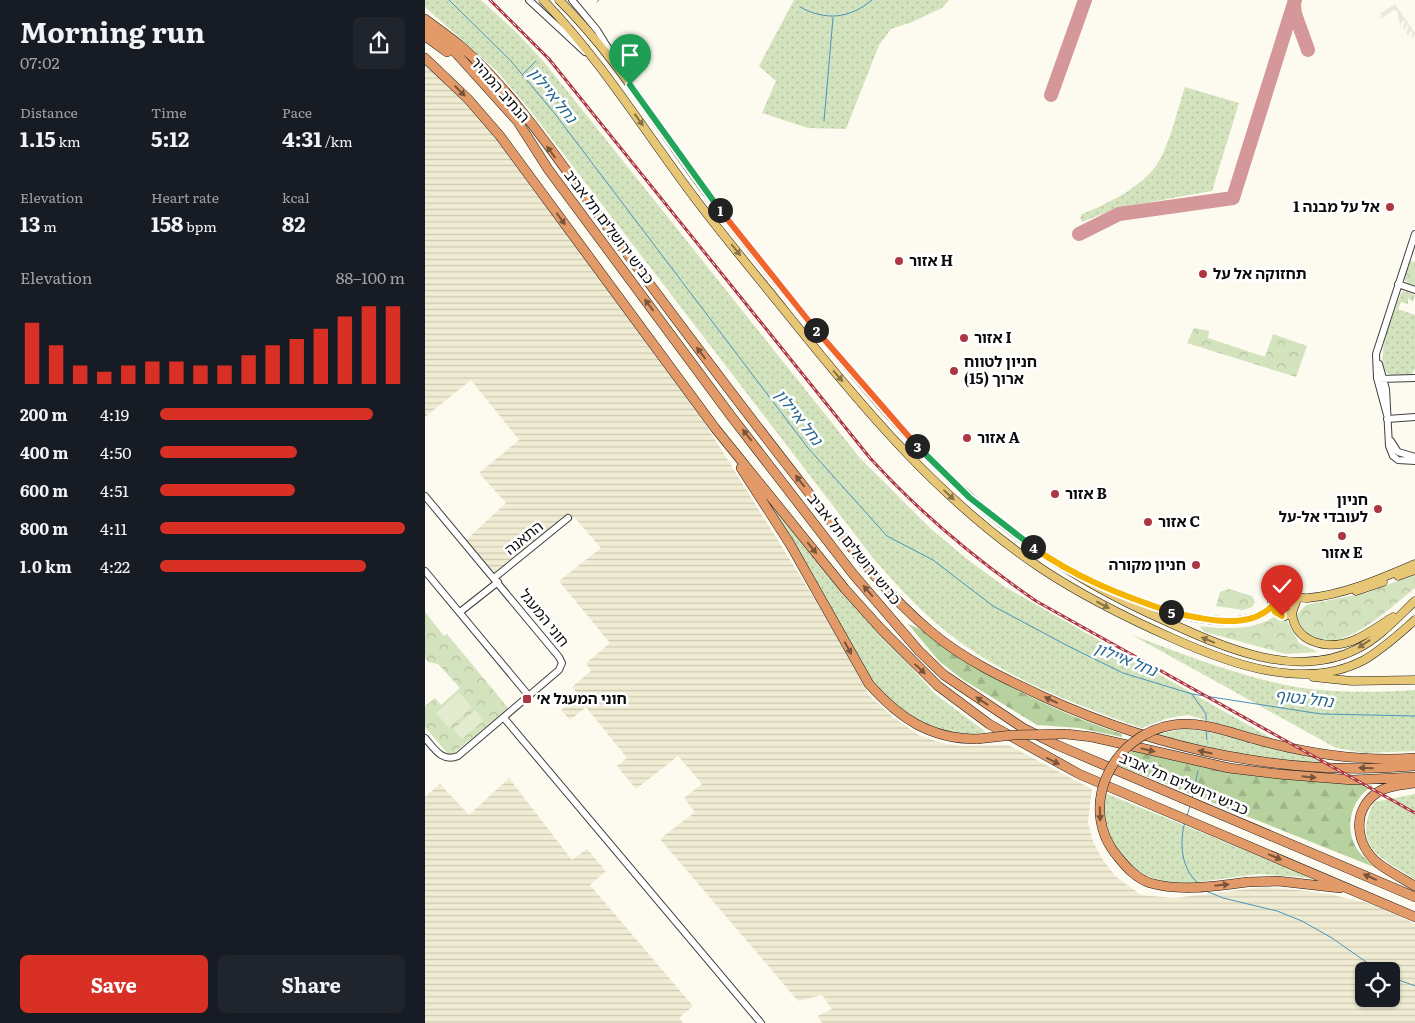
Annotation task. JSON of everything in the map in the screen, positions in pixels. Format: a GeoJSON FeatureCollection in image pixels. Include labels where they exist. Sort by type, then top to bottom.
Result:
{"type":"FeatureCollection","features":[{"type":"Feature","properties":{"kind":"highway"},"geometry":{"type":"LineString","coordinates":[[425,19],[462,48],[525,117],[743,408],[876,578],[934,635],[972,660],[1024,688],[1100,722],[1149,738],[1232,757],[1284,764],[1370,769],[1415,766]]}},
{"type":"Feature","properties":{"kind":"highway","name":"כביש ירושלים תל אביב"},"geometry":{"type":"LineString","coordinates":[[425,27],[455,52],[518,122],[548,170],[737,423],[853,574],[919,650],[944,675],[1023,728],[1057,745],[1415,897]]}},
{"type":"Feature","properties":{"kind":"highway","name":"הנתיב המהיר"},"geometry":{"type":"LineString","coordinates":[[425,36],[449,54],[480,85],[548,170]]}},
{"type":"Feature","properties":{"kind":"highway","name":"כביש ירושלים תל אביב"},"geometry":{"type":"LineString","coordinates":[[425,58],[468,99],[500,136],[715,428],[845,589],[881,629],[939,686],[989,724],[1047,758],[1413,916]]}},
{"type":"Feature","properties":{"kind":"highway"},"geometry":{"type":"LineString","coordinates":[[715,428],[791,544],[869,684],[895,711],[918,727],[946,736],[977,739],[1013,734],[1067,734],[1092,737],[1229,768],[1278,774],[1353,780],[1415,777]]}},
{"type":"Feature","properties":{"kind":"highway"},"geometry":{"type":"LineString","coordinates":[[1413,916],[1341,888],[1278,881],[1179,888],[1150,883],[1136,876],[1111,850],[1103,835],[1099,809],[1103,785],[1116,760],[1133,742],[1149,732],[1183,724],[1210,727],[1293,750],[1339,758],[1387,760],[1415,758]]}},
{"type":"Feature","properties":{"kind":"highway"},"geometry":{"type":"LineString","coordinates":[[1415,783],[1393,786],[1379,791],[1370,799],[1361,812],[1359,829],[1364,845],[1378,863],[1415,886]]}},
{"type":"Feature","properties":{"kind":"main road"},"geometry":{"type":"LineString","coordinates":[[543,0],[577,37],[696,200],[821,356],[889,436],[962,507],[1040,568],[1105,607],[1210,655],[1285,674],[1352,681],[1415,680]]}},
{"type":"Feature","properties":{"kind":"main road"},"geometry":{"type":"LineString","coordinates":[[559,0],[587,28],[707,192],[836,354],[899,427],[970,498],[1010,530],[1062,567],[1111,595],[1201,637],[1240,651],[1287,661],[1315,661],[1342,655],[1357,649],[1383,630],[1413,603]]}},
{"type":"Feature","properties":{"kind":"main road"},"geometry":{"type":"LineString","coordinates":[[1415,564],[1345,590],[1307,598],[1293,596],[1287,592],[1280,592],[1273,599],[1272,606],[1275,612],[1282,616],[1304,604],[1346,594],[1415,570]]}},
{"type":"Feature","properties":{"kind":"main road"},"geometry":{"type":"LineString","coordinates":[[1062,567],[1117,593],[1193,617],[1243,619],[1263,614],[1272,606]]}},
{"type":"Feature","properties":{"kind":"main road"},"geometry":{"type":"LineString","coordinates":[[1293,596],[1296,602],[1294,611],[1295,627],[1303,637],[1319,644],[1352,641],[1413,603]]}},
{"type":"Feature","properties":{"kind":"main road"},"geometry":{"type":"LineString","coordinates":[[1267,670],[1317,673],[1346,668],[1385,646],[1415,620]]}},
{"type":"Feature","properties":{"kind":"street"},"geometry":{"type":"LineString","coordinates":[[529,0],[599,66]]}},
{"type":"Feature","properties":{"kind":"street"},"geometry":{"type":"LineString","coordinates":[[572,0],[611,50],[630,85]]}},
{"type":"Feature","properties":{"kind":"street"},"geometry":{"type":"LineString","coordinates":[[1387,417],[1377,351],[1415,234]]}},
{"type":"Feature","properties":{"kind":"street"},"geometry":{"type":"LineString","coordinates":[[1398,284],[1415,290]]}},
{"type":"Feature","properties":{"kind":"street"},"geometry":{"type":"LineString","coordinates":[[1377,351],[1383,382],[1389,446],[1393,456],[1404,461],[1415,461]]}},
{"type":"Feature","properties":{"kind":"street"},"geometry":{"type":"LineString","coordinates":[[1383,382],[1415,378]]}},
{"type":"Feature","properties":{"kind":"street"},"geometry":{"type":"LineString","coordinates":[[1387,417],[1415,417]]}},
{"type":"Feature","properties":{"kind":"street"},"geometry":{"type":"LineString","coordinates":[[1388,427],[1391,443],[1396,450],[1405,455],[1415,456]]}},
{"type":"Feature","properties":{"kind":"street","name":"חוני המעגל"},"geometry":{"type":"LineString","coordinates":[[425,496],[561,660],[559,670],[454,758],[443,757],[425,738]]}},
{"type":"Feature","properties":{"kind":"street","name":"התאנה"},"geometry":{"type":"LineString","coordinates":[[459,612],[569,518]]}},
{"type":"Feature","properties":{"kind":"street"},"geometry":{"type":"LineString","coordinates":[[425,570],[529,696]]}},
{"type":"Feature","properties":{"kind":"street"},"geometry":{"type":"LineString","coordinates":[[504,718],[761,1023]]}},
{"type":"Feature","properties":{"kind":"shaded area"},"geometry":{"type":"Polygon","coordinates":[[[1395,4],[1415,33],[1412,40],[1412,32],[1410,31],[1408,36],[1406,33],[1409,26],[1406,25],[1405,30],[1403,28],[1405,21],[1403,20],[1400,25],[1397,11],[1393,10],[1380,18],[1382,16],[1380,14],[1395,4]]]}},
{"type":"Feature","properties":{"kind":"shaded area"},"geometry":{"type":"Polygon","coordinates":[[[425,65],[444,81],[498,140],[704,422],[825,616],[869,695],[894,718],[919,735],[941,743],[962,746],[1008,745],[1092,789],[1088,822],[1093,842],[1115,876],[1141,895],[1174,898],[1264,887],[1297,890],[1329,894],[1375,905],[1415,924],[1415,1023],[822,1023],[818,1016],[832,1009],[822,995],[798,1001],[660,839],[695,812],[684,798],[702,784],[678,756],[636,789],[617,766],[627,758],[586,707],[570,720],[561,710],[578,695],[572,687],[591,671],[586,663],[610,643],[559,581],[601,548],[574,517],[499,577],[466,540],[506,503],[479,473],[519,440],[471,380],[425,417],[425,65]]]}},
{"type":"Feature","properties":{"kind":"shaded area"},"geometry":{"type":"Polygon","coordinates":[[[509,778],[572,860],[587,849],[606,871],[590,885],[693,1006],[679,1018],[683,1023],[425,1023],[425,797],[440,784],[469,815],[509,778]]]}},
{"type":"Feature","properties":{"kind":"green space"},"geometry":{"type":"Polygon","coordinates":[[[425,0],[481,0],[517,33],[544,62],[860,458],[930,528],[1005,587],[1273,739],[1188,715],[1168,718],[1142,728],[1061,697],[1008,672],[959,641],[936,623],[903,592],[873,558],[529,109],[497,71],[425,7],[425,0]]]}},
{"type":"Feature","properties":{"kind":"green space"},"geometry":{"type":"Polygon","coordinates":[[[794,0],[949,0],[942,8],[912,22],[891,29],[879,45],[846,129],[808,128],[762,113],[776,81],[759,66],[794,0]]]}},
{"type":"Feature","properties":{"kind":"green space"},"geometry":{"type":"Polygon","coordinates":[[[1185,87],[1239,103],[1212,191],[1117,208],[1082,222],[1080,218],[1082,214],[1110,202],[1144,179],[1151,172],[1167,144],[1185,87]]]}},
{"type":"Feature","properties":{"kind":"green space"},"geometry":{"type":"Polygon","coordinates":[[[1410,261],[1415,262],[1415,287],[1408,284],[1404,279],[1410,261]]]}},
{"type":"Feature","properties":{"kind":"green space"},"geometry":{"type":"Polygon","coordinates":[[[1404,291],[1415,295],[1413,302],[1408,298],[1408,304],[1401,302],[1398,309],[1415,315],[1415,369],[1411,375],[1391,375],[1382,369],[1384,339],[1401,293],[1404,291]]]}},
{"type":"Feature","properties":{"kind":"green space"},"geometry":{"type":"Polygon","coordinates":[[[1194,328],[1209,331],[1208,338],[1265,357],[1273,334],[1307,346],[1296,377],[1187,343],[1194,328]]]}},
{"type":"Feature","properties":{"kind":"green space"},"geometry":{"type":"Polygon","coordinates":[[[747,471],[866,616],[935,694],[986,732],[965,736],[952,735],[912,720],[872,683],[793,543],[747,471]]]}},
{"type":"Feature","properties":{"kind":"green space"},"geometry":{"type":"Polygon","coordinates":[[[1415,574],[1415,588],[1371,623],[1354,633],[1338,639],[1322,640],[1307,633],[1295,616],[1306,605],[1369,592],[1415,574]]]}},
{"type":"Feature","properties":{"kind":"green space"},"geometry":{"type":"Polygon","coordinates":[[[1229,589],[1252,596],[1255,602],[1252,607],[1243,610],[1216,606],[1220,592],[1229,589]]]}},
{"type":"Feature","properties":{"kind":"green space"},"geometry":{"type":"Polygon","coordinates":[[[425,612],[444,636],[447,634],[509,709],[451,755],[448,754],[425,727],[425,706],[435,698],[441,705],[460,688],[438,664],[428,662],[425,658],[425,612]]]}},
{"type":"Feature","properties":{"kind":"green space"},"geometry":{"type":"Polygon","coordinates":[[[1275,616],[1286,619],[1299,643],[1318,652],[1286,654],[1205,632],[1199,626],[1218,628],[1248,627],[1267,621],[1275,616]]]}},
{"type":"Feature","properties":{"kind":"green space"},"geometry":{"type":"Polygon","coordinates":[[[908,624],[925,632],[964,660],[1008,685],[1045,704],[1122,734],[1122,737],[1079,728],[1037,725],[962,679],[939,661],[908,624]]]}},
{"type":"Feature","properties":{"kind":"green space"},"geometry":{"type":"Polygon","coordinates":[[[1132,635],[1227,669],[1285,685],[1317,690],[1350,692],[1415,690],[1415,751],[1364,753],[1336,748],[1132,635]]]}},
{"type":"Feature","properties":{"kind":"green space"},"geometry":{"type":"Polygon","coordinates":[[[459,692],[472,707],[449,728],[436,713],[459,692]]]}},
{"type":"Feature","properties":{"kind":"green space"},"geometry":{"type":"Polygon","coordinates":[[[475,710],[484,720],[462,739],[453,729],[475,710]]]}},
{"type":"Feature","properties":{"kind":"green space"},"geometry":{"type":"Polygon","coordinates":[[[1183,729],[1233,737],[1315,757],[1334,765],[1244,757],[1151,736],[1183,729]]]}},
{"type":"Feature","properties":{"kind":"green space"},"geometry":{"type":"Polygon","coordinates":[[[1134,749],[1373,786],[1365,792],[1354,807],[1350,826],[1354,844],[1374,867],[1118,765],[1134,749]]]}},
{"type":"Feature","properties":{"kind":"green space"},"geometry":{"type":"Polygon","coordinates":[[[1105,793],[1313,878],[1259,874],[1182,884],[1156,879],[1133,867],[1115,849],[1108,837],[1104,824],[1105,793]]]}},
{"type":"Feature","properties":{"kind":"green space"},"geometry":{"type":"Polygon","coordinates":[[[1415,794],[1415,879],[1391,865],[1373,850],[1368,841],[1366,830],[1368,817],[1374,802],[1415,794]]]}},
{"type":"Feature","properties":{"kind":"waterway","name":"נחל איילון"},"geometry":{"type":"LineString","coordinates":[[449,0],[511,61],[555,114],[808,448],[887,536],[933,560],[993,606],[1070,647],[1123,673],[1192,694],[1206,714],[1206,722]]}},
{"type":"Feature","properties":{"kind":"waterway"},"geometry":{"type":"LineString","coordinates":[[800,7],[819,14],[837,16],[855,11],[872,0]]}},
{"type":"Feature","properties":{"kind":"waterway"},"geometry":{"type":"LineString","coordinates":[[824,121],[833,18]]}},
{"type":"Feature","properties":{"kind":"waterway"},"geometry":{"type":"LineString","coordinates":[[522,75],[536,61]]}},
{"type":"Feature","properties":{"kind":"waterway","name":"נחל נטוף"},"geometry":{"type":"LineString","coordinates":[[1192,694],[1321,714],[1415,716]]}},
{"type":"Feature","properties":{"kind":"waterway","name":"נחל איילון"},"geometry":{"type":"LineString","coordinates":[[1206,731],[1207,740]]}},
{"type":"Feature","properties":{"kind":"waterway","name":"נחל איילון"},"geometry":{"type":"LineString","coordinates":[[1192,799],[1198,771]]}},
{"type":"Feature","properties":{"kind":"waterway","name":"נחל איילון"},"geometry":{"type":"LineString","coordinates":[[1187,816],[1190,806]]}},
{"type":"Feature","properties":{"kind":"waterway","name":"נחל איילון"},"geometry":{"type":"LineString","coordinates":[[1185,822],[1182,838],[1183,855],[1188,870],[1198,883]]}},
{"type":"Feature","properties":{"kind":"waterway","name":"נחל איילון"},"geometry":{"type":"LineString","coordinates":[[1206,891],[1223,898],[1277,911],[1302,921],[1332,938],[1366,962]]}},
{"type":"Feature","properties":{"kind":"waterway","name":"נחל איילון"},"geometry":{"type":"LineString","coordinates":[[1400,980],[1415,986]]}},
{"type":"Feature","properties":{"kind":"taxiway"},"geometry":{"type":"LineString","coordinates":[[1051,95],[1085,0]]}},
{"type":"Feature","properties":{"kind":"taxiway"},"geometry":{"type":"LineString","coordinates":[[1079,234],[1119,214],[1233,198],[1295,0]]}},
{"type":"Feature","properties":{"kind":"taxiway"},"geometry":{"type":"LineString","coordinates":[[1294,5],[1295,14],[1308,50]]}},
{"type":"Feature","properties":{"kind":"railway"},"geometry":{"type":"LineString","coordinates":[[490,0],[549,59],[870,458],[928,516],[991,569],[1036,601],[1415,813]]}},
{"type":"Feature","properties":{"kind":"place","name":"אל על מבנה 1"},"geometry":{"type":"Point","coordinates":[1390,207]}},
{"type":"Feature","properties":{"kind":"place","name":"אזור H"},"geometry":{"type":"Point","coordinates":[899,261]}},
{"type":"Feature","properties":{"kind":"place","name":"תחזוקה אל על"},"geometry":{"type":"Point","coordinates":[1203,274]}},
{"type":"Feature","properties":{"kind":"place","name":"אזור I"},"geometry":{"type":"Point","coordinates":[964,338]}},
{"type":"Feature","properties":{"kind":"place","name":"חניון לטווח ארוך (15)"},"geometry":{"type":"Point","coordinates":[954,371]}},
{"type":"Feature","properties":{"kind":"place","name":"אזור A"},"geometry":{"type":"Point","coordinates":[967,438]}},
{"type":"Feature","properties":{"kind":"place","name":"אזור B"},"geometry":{"type":"Point","coordinates":[1055,494]}},
{"type":"Feature","properties":{"kind":"place","name":"חניון לעובדי אל-על"},"geometry":{"type":"Point","coordinates":[1378,509]}},
{"type":"Feature","properties":{"kind":"place","name":"אזור C"},"geometry":{"type":"Point","coordinates":[1148,522]}},
{"type":"Feature","properties":{"kind":"place","name":"אזור E"},"geometry":{"type":"Point","coordinates":[1342,536]}},
{"type":"Feature","properties":{"kind":"place","name":"חניון מקורה"},"geometry":{"type":"Point","coordinates":[1196,565]}},
{"type":"Feature","properties":{"kind":"place","name":"חוני המעגל א׳"},"geometry":{"type":"Point","coordinates":[527,699]}},
{"type":"Feature","properties":{"kind":"route"},"geometry":{"type":"LineString","coordinates":[[630,85],[707,192],[836,354],[899,427],[970,498],[1062,567],[1117,593],[1170,611],[1199,618],[1237,620],[1263,614],[1272,606],[1273,610],[1282,616]]}}]}
